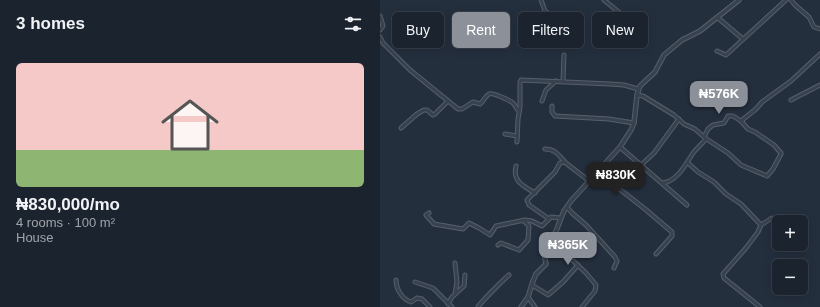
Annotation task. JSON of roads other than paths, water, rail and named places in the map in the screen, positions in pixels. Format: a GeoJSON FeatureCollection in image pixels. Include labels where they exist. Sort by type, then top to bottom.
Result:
{"type":"FeatureCollection","features":[{"type":"Feature","properties":{"kind":"street"},"geometry":{"type":"LineString","coordinates":[[541,0],[547,12]]}},
{"type":"Feature","properties":{"kind":"street"},"geometry":{"type":"LineString","coordinates":[[604,0],[619,12]]}},
{"type":"Feature","properties":{"kind":"street"},"geometry":{"type":"LineString","coordinates":[[521,307],[528,297],[536,274],[545,266],[546,261],[544,254],[552,239],[560,218],[567,207],[620,147],[631,130],[634,123],[638,89],[641,84],[655,72],[664,54],[682,40],[700,31],[739,0]]}},
{"type":"Feature","properties":{"kind":"street"},"geometry":{"type":"LineString","coordinates":[[717,51],[726,55],[786,0]]}},
{"type":"Feature","properties":{"kind":"street"},"geometry":{"type":"LineString","coordinates":[[791,0],[809,17],[814,27],[820,29]]}},
{"type":"Feature","properties":{"kind":"street"},"geometry":{"type":"LineString","coordinates":[[380,16],[383,26],[380,30]]}},
{"type":"Feature","properties":{"kind":"street"},"geometry":{"type":"LineString","coordinates":[[718,18],[743,39]]}},
{"type":"Feature","properties":{"kind":"street"},"geometry":{"type":"LineString","coordinates":[[380,37],[383,43],[410,70],[456,108],[461,109],[473,102],[479,104],[482,103],[489,94],[492,93],[513,103],[519,111]]}},
{"type":"Feature","properties":{"kind":"street"},"geometry":{"type":"LineString","coordinates":[[741,122],[762,102],[791,81],[820,54]]}},
{"type":"Feature","properties":{"kind":"street"},"geometry":{"type":"LineString","coordinates":[[563,81],[564,55]]}},
{"type":"Feature","properties":{"kind":"street"},"geometry":{"type":"LineString","coordinates":[[517,142],[521,80],[624,85],[638,89]]}},
{"type":"Feature","properties":{"kind":"street"},"geometry":{"type":"LineString","coordinates":[[542,101],[546,89],[556,81]]}},
{"type":"Feature","properties":{"kind":"street"},"geometry":{"type":"LineString","coordinates":[[791,100],[820,85]]}},
{"type":"Feature","properties":{"kind":"street"},"geometry":{"type":"LineString","coordinates":[[637,95],[643,96],[654,102],[684,124],[695,129],[705,138],[728,153],[741,165],[766,176],[773,169],[781,156],[781,152],[777,147],[748,129],[741,122],[731,116],[728,116],[724,123],[713,125],[708,129],[705,138],[688,163],[670,181],[662,182]]}},
{"type":"Feature","properties":{"kind":"street"},"geometry":{"type":"LineString","coordinates":[[401,128],[421,111],[427,110],[434,115],[448,101]]}},
{"type":"Feature","properties":{"kind":"street"},"geometry":{"type":"LineString","coordinates":[[552,106],[552,112],[555,116],[610,119],[634,123]]}},
{"type":"Feature","properties":{"kind":"street"},"geometry":{"type":"LineString","coordinates":[[641,165],[654,153],[679,119]]}},
{"type":"Feature","properties":{"kind":"street"},"geometry":{"type":"LineString","coordinates":[[505,134],[517,136]]}},
{"type":"Feature","properties":{"kind":"street"},"geometry":{"type":"LineString","coordinates":[[620,147],[687,205]]}},
{"type":"Feature","properties":{"kind":"street"},"geometry":{"type":"LineString","coordinates":[[545,149],[557,153],[565,162],[589,181]]}},
{"type":"Feature","properties":{"kind":"street"},"geometry":{"type":"LineString","coordinates":[[549,219],[528,204],[528,198],[535,193],[555,172],[560,163],[565,162]]}},
{"type":"Feature","properties":{"kind":"street"},"geometry":{"type":"LineString","coordinates":[[688,163],[698,172],[714,182],[726,194],[741,204],[761,225]]}},
{"type":"Feature","properties":{"kind":"street"},"geometry":{"type":"LineString","coordinates":[[516,166],[514,173],[516,178],[525,188],[535,193]]}},
{"type":"Feature","properties":{"kind":"street"},"geometry":{"type":"LineString","coordinates":[[599,170],[610,183],[645,209],[672,232],[672,236],[656,254]]}},
{"type":"Feature","properties":{"kind":"street"},"geometry":{"type":"LineString","coordinates":[[567,207],[586,225],[615,258],[617,261],[614,268]]}},
{"type":"Feature","properties":{"kind":"street"},"geometry":{"type":"LineString","coordinates":[[429,213],[426,215],[434,224],[463,229],[469,223],[490,235],[496,226],[523,220],[532,221],[542,226],[553,216],[560,218]]}},
{"type":"Feature","properties":{"kind":"street"},"geometry":{"type":"LineString","coordinates":[[760,307],[722,275],[746,248],[758,232],[761,225],[772,218]]}},
{"type":"Feature","properties":{"kind":"street"},"geometry":{"type":"LineString","coordinates":[[498,245],[501,243],[518,250],[520,249],[528,240],[530,234],[529,226],[523,220]]}},
{"type":"Feature","properties":{"kind":"street"},"geometry":{"type":"LineString","coordinates":[[552,239],[562,247],[596,286],[595,291],[582,307]]}},
{"type":"Feature","properties":{"kind":"street"},"geometry":{"type":"LineString","coordinates":[[455,263],[457,282],[456,294]]}},
{"type":"Feature","properties":{"kind":"street"},"geometry":{"type":"LineString","coordinates":[[532,285],[548,295],[563,282],[578,265]]}},
{"type":"Feature","properties":{"kind":"street"},"geometry":{"type":"LineString","coordinates":[[448,304],[464,286],[465,275]]}},
{"type":"Feature","properties":{"kind":"street"},"geometry":{"type":"LineString","coordinates":[[478,307],[509,276]]}},
{"type":"Feature","properties":{"kind":"street"},"geometry":{"type":"LineString","coordinates":[[396,280],[396,286],[404,298],[412,302],[417,298],[422,299],[430,307]]}},
{"type":"Feature","properties":{"kind":"street"},"geometry":{"type":"LineString","coordinates":[[415,282],[433,288],[452,307]]}},
{"type":"Feature","properties":{"kind":"street"},"geometry":{"type":"LineString","coordinates":[[528,297],[534,307]]}}]}
